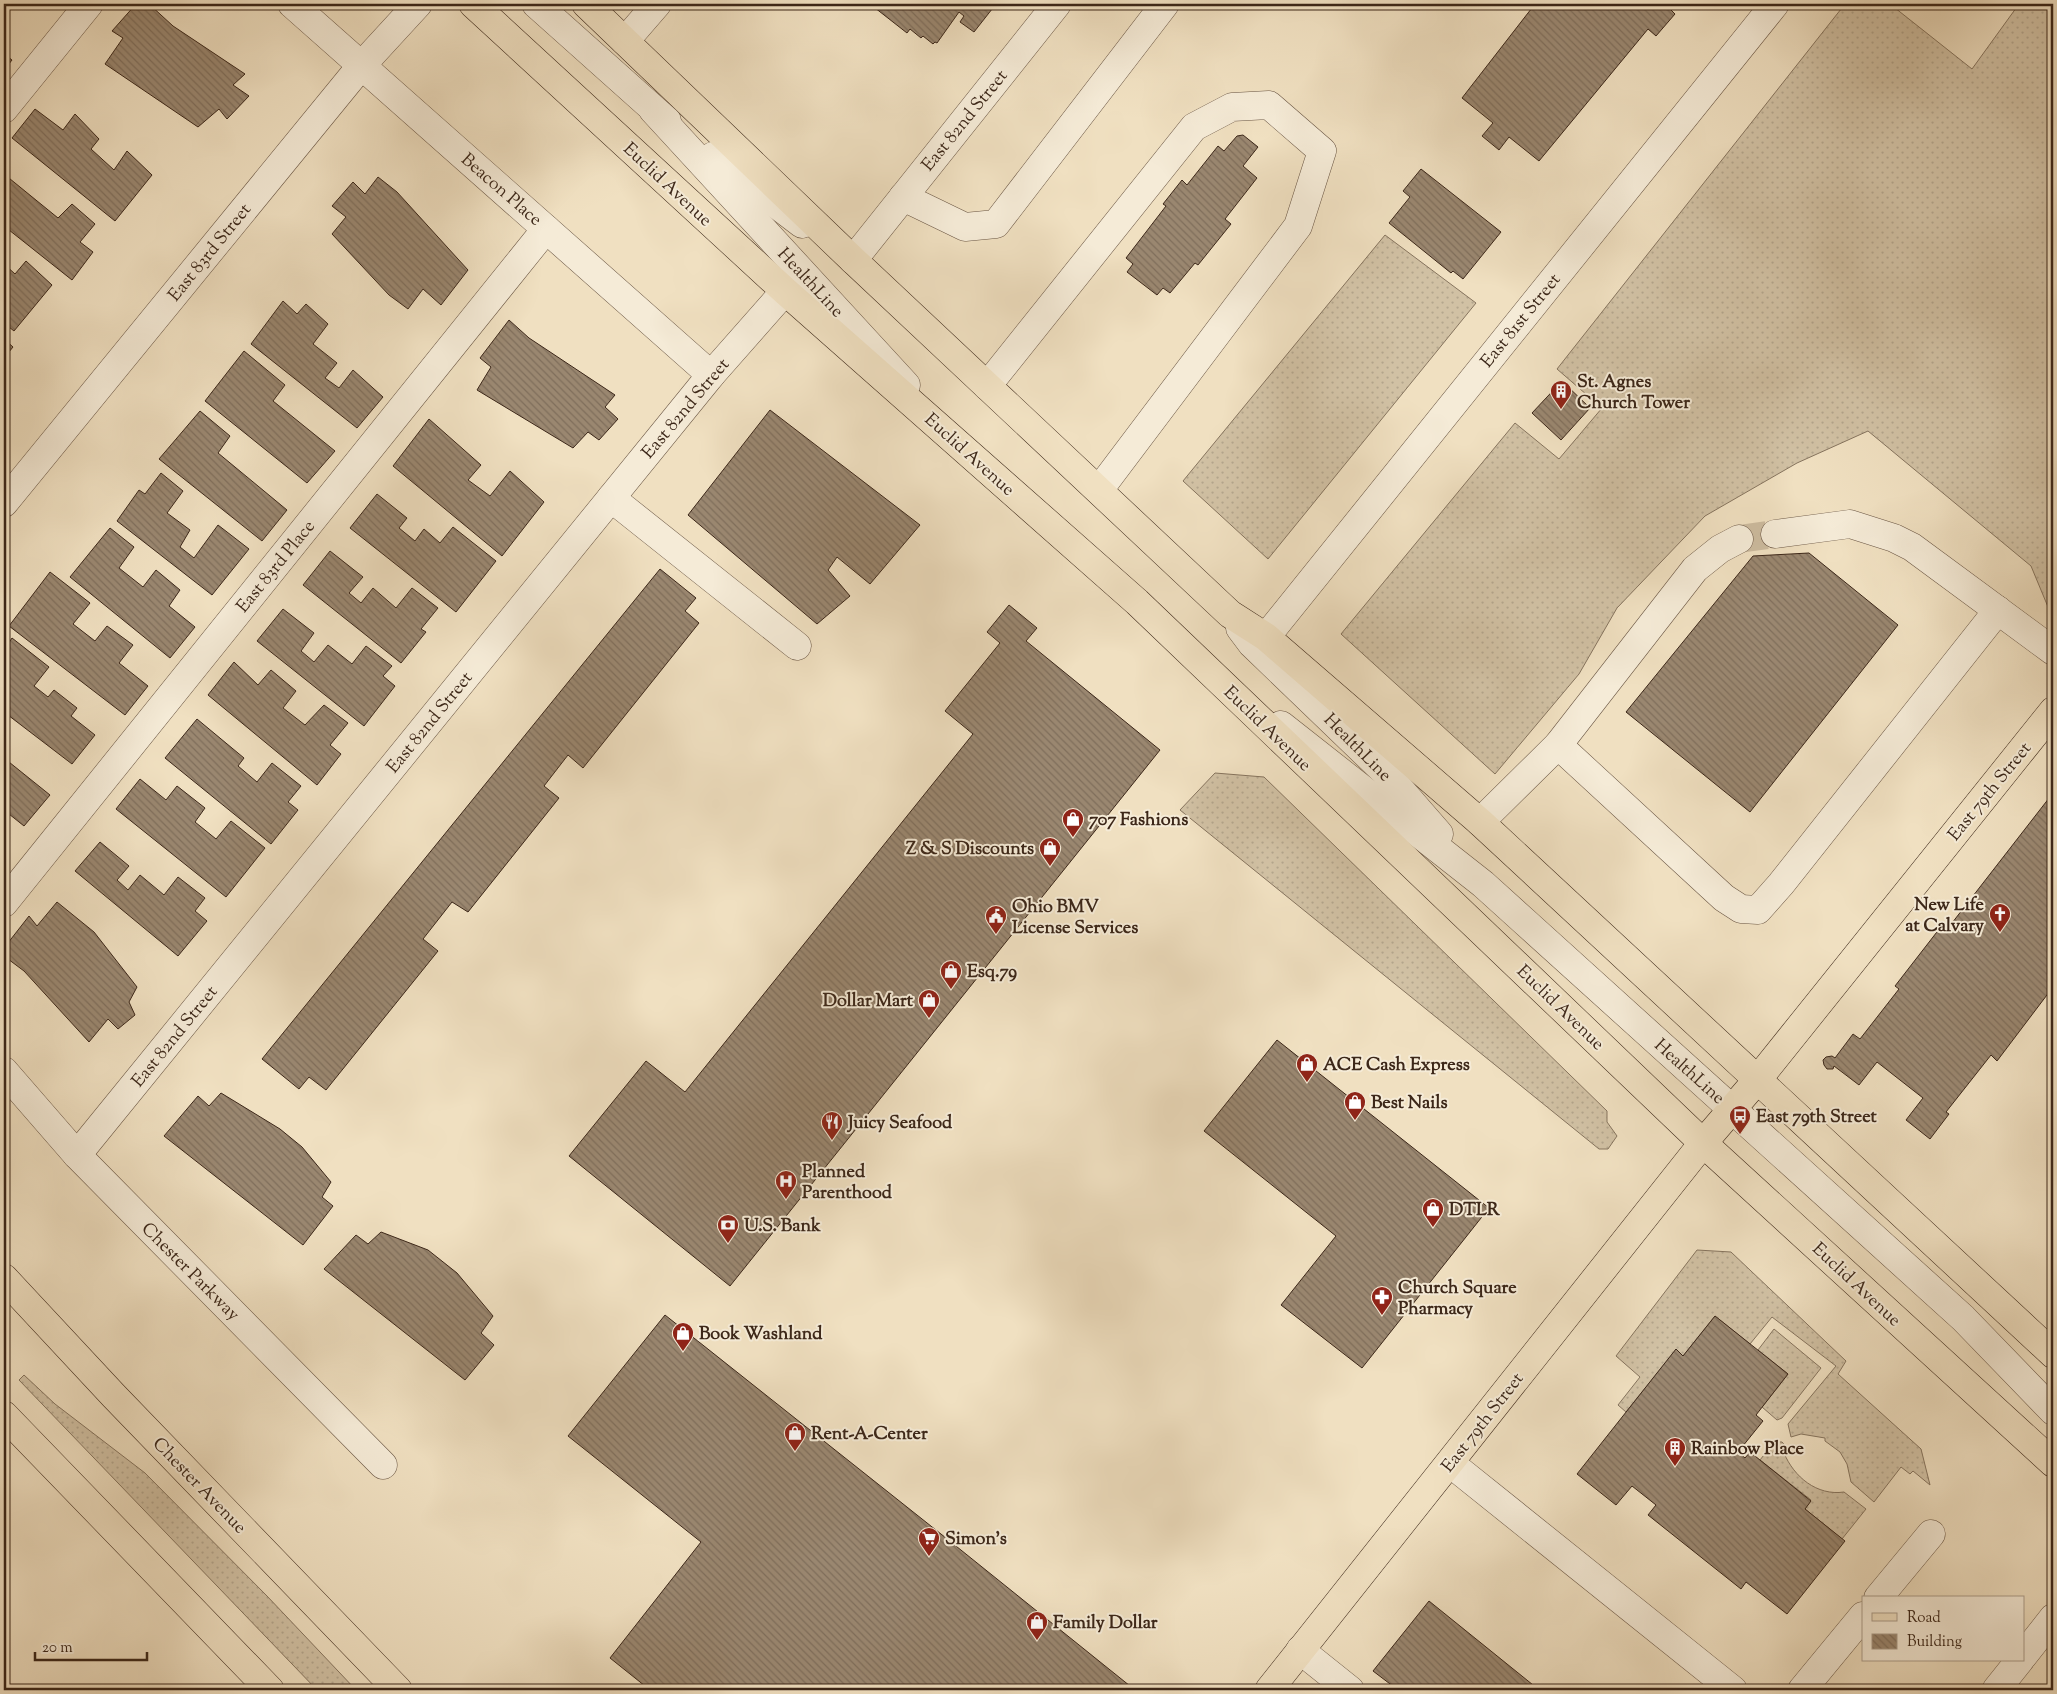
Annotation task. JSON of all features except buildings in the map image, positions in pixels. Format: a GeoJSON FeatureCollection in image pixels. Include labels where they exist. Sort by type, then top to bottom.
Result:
{"type":"FeatureCollection","features":[{"type":"Feature","properties":{"kind":"main road","name":"Euclid Avenue"},"geometry":{"type":"LineString","coordinates":[[473,4],[785,291],[1137,602],[1703,1143],[2053,1463]]}},
{"type":"Feature","properties":{"kind":"main road"},"geometry":{"type":"LineString","coordinates":[[586,4],[874,280],[1230,614],[1266,637],[1480,822],[1758,1079],[2050,1344]]}},
{"type":"Feature","properties":{"kind":"main road","name":"East 79th Street"},"geometry":{"type":"LineString","coordinates":[[1270,1690],[1703,1143],[1733,1110],[2053,711]]}},
{"type":"Feature","properties":{"kind":"main road","name":"Chester Avenue"},"geometry":{"type":"LineString","coordinates":[[4,1278],[114,1396],[398,1690]]}},
{"type":"Feature","properties":{"kind":"main road"},"geometry":{"type":"LineString","coordinates":[[4,1415],[270,1690]]}},
{"type":"Feature","properties":{"kind":"street"},"geometry":{"type":"LineString","coordinates":[[4,109],[88,4]]}},
{"type":"Feature","properties":{"kind":"street","name":"Beacon Place"},"geometry":{"type":"LineString","coordinates":[[292,4],[711,375]]}},
{"type":"Feature","properties":{"kind":"street","name":"East 83rd Street"},"geometry":{"type":"LineString","coordinates":[[4,503],[361,66],[418,4]]}},
{"type":"Feature","properties":{"kind":"street","name":"HealthLine"},"geometry":{"type":"LineString","coordinates":[[536,4],[653,110],[874,280]]}},
{"type":"Feature","properties":{"kind":"street"},"geometry":{"type":"LineString","coordinates":[[625,41],[657,4]]}},
{"type":"Feature","properties":{"kind":"street","name":"East 82nd Street"},"geometry":{"type":"LineString","coordinates":[[853,260],[1057,4]]}},
{"type":"Feature","properties":{"kind":"street"},"geometry":{"type":"LineString","coordinates":[[903,197],[966,227],[996,224],[1165,4]]}},
{"type":"Feature","properties":{"kind":"street","name":"East 81st Street"},"geometry":{"type":"LineString","coordinates":[[1266,637],[1775,4]]}},
{"type":"Feature","properties":{"kind":"street"},"geometry":{"type":"LineString","coordinates":[[987,386],[1194,127],[1232,107],[1269,105],[1322,150],[1298,226],[1099,490]]}},
{"type":"Feature","properties":{"kind":"street","name":"HealthLine"},"geometry":{"type":"LineString","coordinates":[[653,110],[969,453]]}},
{"type":"Feature","properties":{"kind":"street","name":"East 83rd Place"},"geometry":{"type":"LineString","coordinates":[[4,903],[546,229]]}},
{"type":"Feature","properties":{"kind":"street","name":"East 82nd Street"},"geometry":{"type":"LineString","coordinates":[[77,1155],[711,375],[785,291]]}},
{"type":"Feature","properties":{"kind":"street"},"geometry":{"type":"LineString","coordinates":[[611,498],[797,646]]}},
{"type":"Feature","properties":{"kind":"street"},"geometry":{"type":"LineString","coordinates":[[1775,534],[1850,524],[1894,538],[1912,546],[2053,651]]}},
{"type":"Feature","properties":{"kind":"street"},"geometry":{"type":"LineString","coordinates":[[1480,822],[1558,745],[1695,569],[1720,549],[1739,539]]}},
{"type":"Feature","properties":{"kind":"street"},"geometry":{"type":"LineString","coordinates":[[1558,745],[1724,898],[1741,909],[1758,910],[1788,876],[1998,610]]}},
{"type":"Feature","properties":{"kind":"street","name":"HealthLine"},"geometry":{"type":"LineString","coordinates":[[1230,614],[1252,644],[1385,772],[1483,884]]}},
{"type":"Feature","properties":{"kind":"street","name":"HealthLine"},"geometry":{"type":"LineString","coordinates":[[1199,661],[1483,884],[1963,1318],[2053,1411]]}},
{"type":"Feature","properties":{"kind":"street","name":"Chester Parkway"},"geometry":{"type":"LineString","coordinates":[[4,1071],[77,1155],[383,1465]]}},
{"type":"Feature","properties":{"kind":"street","name":"HealthLine"},"geometry":{"type":"LineString","coordinates":[[1963,1318],[2053,1388]]}},
{"type":"Feature","properties":{"kind":"street"},"geometry":{"type":"LineString","coordinates":[[1450,1463],[1733,1690]]}},
{"type":"Feature","properties":{"kind":"street"},"geometry":{"type":"LineString","coordinates":[[1880,1596],[1931,1534]]}},
{"type":"Feature","properties":{"kind":"street"},"geometry":{"type":"LineString","coordinates":[[1802,1690],[1862,1617]]}},
{"type":"Feature","properties":{"kind":"street"},"geometry":{"type":"LineString","coordinates":[[2024,1655],[2053,1618]]}},
{"type":"Feature","properties":{"kind":"street"},"geometry":{"type":"LineString","coordinates":[[1300,1650],[1350,1690]]}},
{"type":"Feature","properties":{"kind":"street"},"geometry":{"type":"LineString","coordinates":[[1996,1690],[2018,1662]]}},
{"type":"Feature","properties":{"kind":"shaded area"},"geometry":{"type":"Polygon","coordinates":[[[1845,4],[1890,4],[1972,69],[2019,4],[2053,4],[2053,619],[2031,566],[1868,431],[1797,463],[1705,516],[1617,608],[1579,674],[1495,774],[1341,634],[1515,423],[1559,459],[1602,408],[1557,369],[1845,4]]]}},
{"type":"Feature","properties":{"kind":"shaded area"},"geometry":{"type":"Polygon","coordinates":[[[1385,235],[1476,303],[1268,559],[1183,481],[1385,235]]]}},
{"type":"Feature","properties":{"kind":"shaded area"},"geometry":{"type":"Polygon","coordinates":[[[1215,773],[1264,777],[1607,1111],[1607,1122],[1617,1136],[1608,1149],[1599,1149],[1180,810],[1215,773]]]}},
{"type":"Feature","properties":{"kind":"shaded area"},"geometry":{"type":"Polygon","coordinates":[[[1697,1250],[1731,1252],[1846,1361],[1838,1374],[1921,1449],[1930,1485],[1913,1471],[1910,1474],[1901,1467],[1874,1502],[1851,1482],[1847,1464],[1840,1452],[1825,1441],[1825,1438],[1801,1434],[1791,1437],[1788,1424],[1836,1366],[1772,1317],[1750,1344],[1715,1316],[1683,1356],[1676,1350],[1626,1412],[1618,1405],[1640,1377],[1616,1356],[1697,1250]]]}},
{"type":"Feature","properties":{"kind":"shaded area"},"geometry":{"type":"Polygon","coordinates":[[[1774,1329],[1821,1368],[1782,1418],[1777,1420],[1762,1407],[1788,1374],[1758,1350],[1774,1329]]]}},
{"type":"Feature","properties":{"kind":"shaded area"},"geometry":{"type":"Polygon","coordinates":[[[24,1375],[55,1404],[145,1473],[267,1596],[356,1690],[317,1690],[19,1380],[24,1375]]]}},
{"type":"Feature","properties":{"kind":"shaded area"},"geometry":{"type":"Polygon","coordinates":[[[1777,1442],[1782,1442],[1785,1445],[1784,1453],[1788,1462],[1800,1477],[1816,1488],[1825,1491],[1844,1492],[1866,1509],[1842,1539],[1805,1509],[1811,1500],[1760,1460],[1771,1446],[1777,1442]]]}},
{"type":"Feature","properties":{"kind":"tunnel"},"geometry":{"type":"LineString","coordinates":[[1739,539],[1775,534]]}},
{"type":"Feature","properties":{"kind":"place","name":"St. Agnes Church Tower"},"geometry":{"type":"Point","coordinates":[1561,410]}},
{"type":"Feature","properties":{"kind":"place","name":"707 Fashions"},"geometry":{"type":"Point","coordinates":[1073,838]}},
{"type":"Feature","properties":{"kind":"place","name":"Z & S Discounts"},"geometry":{"type":"Point","coordinates":[1050,867]}},
{"type":"Feature","properties":{"kind":"place","name":"New Life at Calvary"},"geometry":{"type":"Point","coordinates":[2000,933]}},
{"type":"Feature","properties":{"kind":"place","name":"Ohio BMV License Services"},"geometry":{"type":"Point","coordinates":[996,935]}},
{"type":"Feature","properties":{"kind":"place","name":"Esq.79"},"geometry":{"type":"Point","coordinates":[951,990]}},
{"type":"Feature","properties":{"kind":"place","name":"Dollar Mart"},"geometry":{"type":"Point","coordinates":[929,1019]}},
{"type":"Feature","properties":{"kind":"place","name":"ACE Cash Express"},"geometry":{"type":"Point","coordinates":[1307,1083]}},
{"type":"Feature","properties":{"kind":"place","name":"Best Nails"},"geometry":{"type":"Point","coordinates":[1355,1121]}},
{"type":"Feature","properties":{"kind":"place","name":"East 79th Street"},"geometry":{"type":"Point","coordinates":[1740,1135]}},
{"type":"Feature","properties":{"kind":"place","name":"Juicy Seafood"},"geometry":{"type":"Point","coordinates":[832,1141]}},
{"type":"Feature","properties":{"kind":"place","name":"Planned Parenthood"},"geometry":{"type":"Point","coordinates":[786,1200]}},
{"type":"Feature","properties":{"kind":"place","name":"DTLR"},"geometry":{"type":"Point","coordinates":[1433,1228]}},
{"type":"Feature","properties":{"kind":"place","name":"U.S. Bank"},"geometry":{"type":"Point","coordinates":[728,1244]}},
{"type":"Feature","properties":{"kind":"place","name":"Church Square Pharmacy"},"geometry":{"type":"Point","coordinates":[1382,1316]}},
{"type":"Feature","properties":{"kind":"place","name":"Book Washland"},"geometry":{"type":"Point","coordinates":[683,1352]}},
{"type":"Feature","properties":{"kind":"place","name":"Rent-A-Center"},"geometry":{"type":"Point","coordinates":[795,1452]}},
{"type":"Feature","properties":{"kind":"place","name":"Rainbow Place"},"geometry":{"type":"Point","coordinates":[1675,1467]}},
{"type":"Feature","properties":{"kind":"place","name":"Simon's"},"geometry":{"type":"Point","coordinates":[929,1557]}},
{"type":"Feature","properties":{"kind":"place","name":"Family Dollar"},"geometry":{"type":"Point","coordinates":[1037,1641]}}]}
